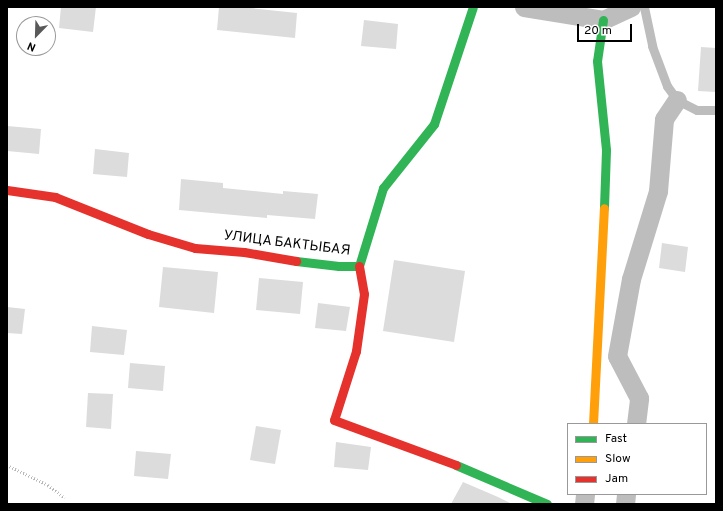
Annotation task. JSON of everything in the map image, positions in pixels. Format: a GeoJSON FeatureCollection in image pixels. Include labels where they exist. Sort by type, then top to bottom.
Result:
{"type":"FeatureCollection","features":[{"type":"Feature","properties":{"kind":"street","name":"УЛИЦА БАКТЫБАЯ"},"geometry":{"type":"LineString","coordinates":[[7,190],[55,197],[148,234],[195,248],[244,252],[318,264],[359,266],[383,188],[434,124],[473,7]]}},
{"type":"Feature","properties":{"kind":"street"},"geometry":{"type":"LineString","coordinates":[[524,7],[603,20],[631,7]]}},
{"type":"Feature","properties":{"kind":"street"},"geometry":{"type":"LineString","coordinates":[[593,423],[602,273],[606,150],[597,61],[603,20]]}},
{"type":"Feature","properties":{"kind":"street"},"geometry":{"type":"LineString","coordinates":[[636,423],[639,398],[617,356],[631,279],[658,191],[664,119],[678,100]]}},
{"type":"Feature","properties":{"kind":"street"},"geometry":{"type":"LineString","coordinates":[[359,266],[364,294],[356,350],[334,420],[441,459],[547,504]]}},
{"type":"Feature","properties":{"kind":"lane"},"geometry":{"type":"LineString","coordinates":[[644,7],[652,46],[667,86],[678,100],[697,110],[716,110]]}},
{"type":"Feature","properties":{"kind":"path"},"geometry":{"type":"LineString","coordinates":[[7,465],[48,485],[65,498]]}},
{"type":"Feature","properties":{"kind":"building"},"geometry":{"type":"Polygon","coordinates":[[[61,7],[96,7],[93,32],[59,28],[61,7]]]}},
{"type":"Feature","properties":{"kind":"building"},"geometry":{"type":"Polygon","coordinates":[[[219,7],[241,7],[297,13],[295,38],[217,30],[219,7]]]}},
{"type":"Feature","properties":{"kind":"building"},"geometry":{"type":"Polygon","coordinates":[[[364,20],[398,24],[396,49],[361,46],[364,20]]]}},
{"type":"Feature","properties":{"kind":"building"},"geometry":{"type":"Polygon","coordinates":[[[701,47],[716,48],[716,92],[698,91],[701,47]]]}},
{"type":"Feature","properties":{"kind":"building"},"geometry":{"type":"Polygon","coordinates":[[[7,126],[41,129],[39,154],[7,151],[7,126]]]}},
{"type":"Feature","properties":{"kind":"building"},"geometry":{"type":"Polygon","coordinates":[[[95,149],[129,153],[127,177],[93,174],[95,149]]]}},
{"type":"Feature","properties":{"kind":"building"},"geometry":{"type":"Polygon","coordinates":[[[181,179],[223,183],[223,188],[283,194],[283,191],[318,194],[315,219],[267,215],[267,218],[179,210],[181,179]]]}},
{"type":"Feature","properties":{"kind":"building"},"geometry":{"type":"Polygon","coordinates":[[[662,243],[688,247],[685,272],[659,268],[662,243]]]}},
{"type":"Feature","properties":{"kind":"building"},"geometry":{"type":"Polygon","coordinates":[[[394,260],[465,271],[454,342],[383,331],[394,260]]]}},
{"type":"Feature","properties":{"kind":"building"},"geometry":{"type":"Polygon","coordinates":[[[163,267],[218,272],[214,313],[159,307],[163,267]]]}},
{"type":"Feature","properties":{"kind":"building"},"geometry":{"type":"Polygon","coordinates":[[[259,278],[303,282],[300,314],[256,310],[259,278]]]}},
{"type":"Feature","properties":{"kind":"building"},"geometry":{"type":"Polygon","coordinates":[[[318,303],[350,307],[346,331],[315,328],[318,303]]]}},
{"type":"Feature","properties":{"kind":"building"},"geometry":{"type":"Polygon","coordinates":[[[7,307],[25,309],[22,334],[7,333],[7,307]]]}},
{"type":"Feature","properties":{"kind":"building"},"geometry":{"type":"Polygon","coordinates":[[[92,326],[127,330],[124,355],[90,352],[92,326]]]}},
{"type":"Feature","properties":{"kind":"building"},"geometry":{"type":"Polygon","coordinates":[[[130,363],[165,366],[163,391],[128,388],[130,363]]]}},
{"type":"Feature","properties":{"kind":"building"},"geometry":{"type":"Polygon","coordinates":[[[88,393],[113,394],[111,429],[86,427],[88,393]]]}},
{"type":"Feature","properties":{"kind":"building"},"geometry":{"type":"Polygon","coordinates":[[[256,426],[281,430],[275,464],[250,460],[256,426]]]}},
{"type":"Feature","properties":{"kind":"building"},"geometry":{"type":"Polygon","coordinates":[[[336,442],[371,447],[368,470],[334,467],[336,442]]]}},
{"type":"Feature","properties":{"kind":"building"},"geometry":{"type":"Polygon","coordinates":[[[136,451],[171,454],[168,479],[134,476],[136,451]]]}},
{"type":"Feature","properties":{"kind":"building"},"geometry":{"type":"Polygon","coordinates":[[[463,482],[498,497],[512,504],[451,504],[463,482]]]}},
{"type":"Feature","properties":{"kind":"traffic: fast"},"geometry":{"type":"LineString","coordinates":[[296,261],[339,266],[359,266],[383,188],[434,124],[473,7]]}},
{"type":"Feature","properties":{"kind":"traffic: fast"},"geometry":{"type":"LineString","coordinates":[[603,20],[597,61],[606,150],[604,208]]}},
{"type":"Feature","properties":{"kind":"traffic: fast"},"geometry":{"type":"LineString","coordinates":[[456,465],[547,504]]}},
{"type":"Feature","properties":{"kind":"traffic: slow"},"geometry":{"type":"LineString","coordinates":[[593,423],[604,208]]}},
{"type":"Feature","properties":{"kind":"traffic: jam"},"geometry":{"type":"LineString","coordinates":[[7,190],[55,197],[148,234],[195,248],[244,252],[296,261]]}},
{"type":"Feature","properties":{"kind":"traffic: jam"},"geometry":{"type":"LineString","coordinates":[[359,266],[364,294],[356,351],[334,420],[456,465]]}}]}
